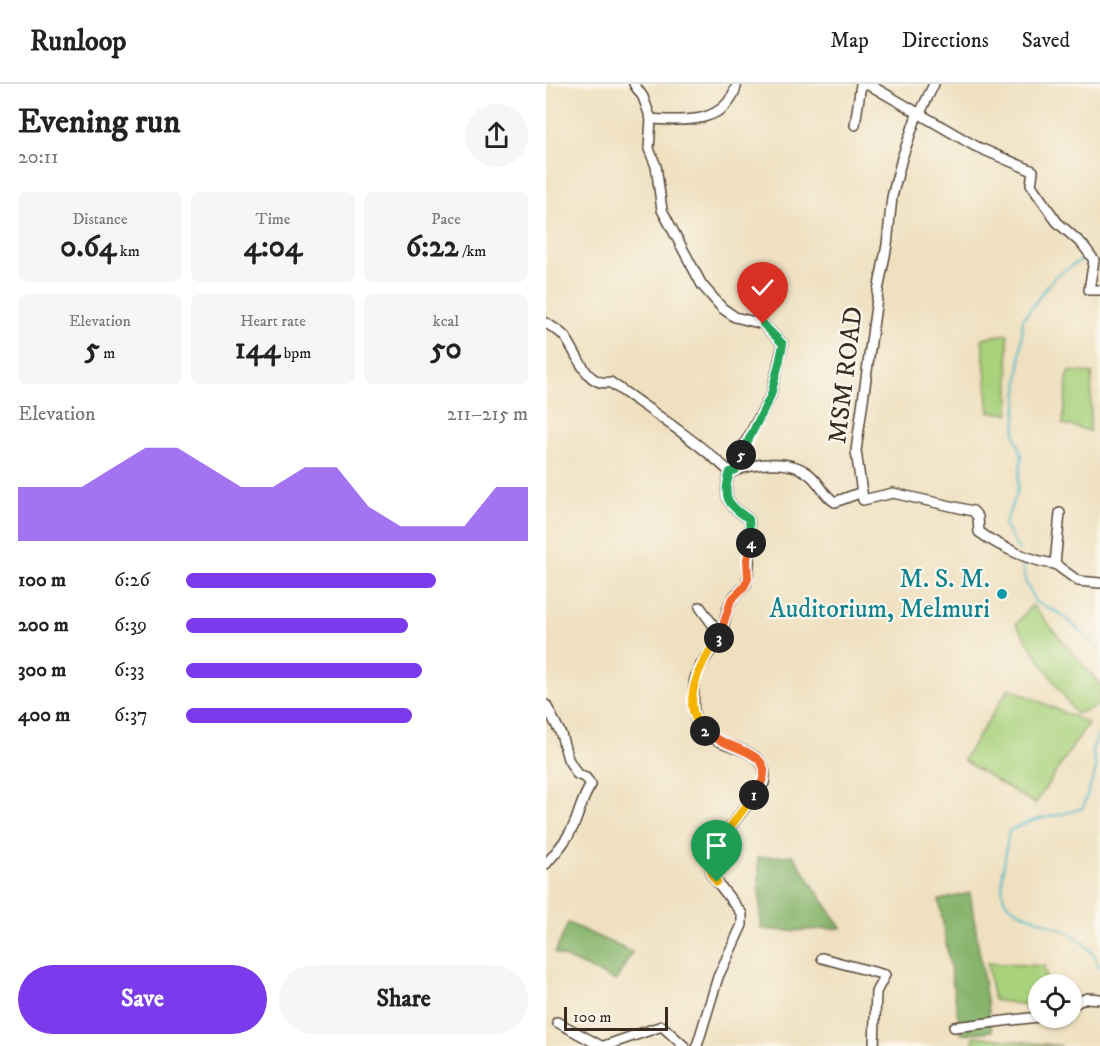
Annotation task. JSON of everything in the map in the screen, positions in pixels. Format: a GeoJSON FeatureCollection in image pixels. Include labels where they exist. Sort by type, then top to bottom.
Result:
{"type":"FeatureCollection","features":[{"type":"Feature","properties":{"kind":"street"},"geometry":{"type":"LineString","coordinates":[[634,84],[643,97],[651,119],[649,149],[656,166],[662,210],[702,285],[722,308],[735,317],[763,324],[783,344],[771,395],[725,487],[726,498],[736,510],[749,519],[752,532],[747,559],[748,579],[744,587],[731,600],[721,636],[708,652],[694,680],[694,714],[700,727],[714,740],[750,752],[762,761],[766,772],[764,783],[710,854],[711,874],[742,914],[742,925],[718,977],[697,1046]]}},
{"type":"Feature","properties":{"kind":"street"},"geometry":{"type":"LineString","coordinates":[[651,119],[704,117],[722,111],[733,98],[737,84]]}},
{"type":"Feature","properties":{"kind":"street"},"geometry":{"type":"LineString","coordinates":[[855,125],[861,84]]}},
{"type":"Feature","properties":{"kind":"street"},"geometry":{"type":"LineString","coordinates":[[868,84],[975,146],[1033,171],[1031,185],[1057,222],[1083,245],[1092,265],[1089,290],[1100,290]]}},
{"type":"Feature","properties":{"kind":"street","name":"MSM ROAD"},"geometry":{"type":"LineString","coordinates":[[862,492],[856,451],[892,197],[902,158],[919,113],[934,84]]}},
{"type":"Feature","properties":{"kind":"street"},"geometry":{"type":"LineString","coordinates":[[546,323],[564,336],[594,379],[603,383],[610,382],[648,407],[666,423],[733,471],[768,465],[801,469],[811,475],[825,496],[835,502],[862,492],[863,500],[892,493],[974,511],[978,517],[979,532],[990,540],[1042,563],[1055,564],[1078,581],[1100,583]]}},
{"type":"Feature","properties":{"kind":"street"},"geometry":{"type":"LineString","coordinates":[[1055,564],[1060,513]]}},
{"type":"Feature","properties":{"kind":"street"},"geometry":{"type":"LineString","coordinates":[[700,607],[721,636]]}},
{"type":"Feature","properties":{"kind":"street"},"geometry":{"type":"LineString","coordinates":[[546,705],[561,734],[568,759],[577,774],[586,778],[591,785],[584,796],[575,824],[565,842],[546,864]]}},
{"type":"Feature","properties":{"kind":"street"},"geometry":{"type":"LineString","coordinates":[[822,957],[885,975],[876,992],[874,1046]]}},
{"type":"Feature","properties":{"kind":"street"},"geometry":{"type":"LineString","coordinates":[[1082,1000],[1087,998],[1100,999]]}},
{"type":"Feature","properties":{"kind":"street"},"geometry":{"type":"LineString","coordinates":[[954,1027],[1028,1018]]}},
{"type":"Feature","properties":{"kind":"street"},"geometry":{"type":"LineString","coordinates":[[557,1022],[602,1046],[662,1026],[684,1046]]}},
{"type":"Feature","properties":{"kind":"green space"},"geometry":{"type":"Polygon","coordinates":[[[1008,334],[1009,414],[989,412],[982,338],[1008,334]]]}},
{"type":"Feature","properties":{"kind":"green space"},"geometry":{"type":"Polygon","coordinates":[[[1068,371],[1092,373],[1090,431],[1063,424],[1068,371]]]}},
{"type":"Feature","properties":{"kind":"green space"},"geometry":{"type":"Polygon","coordinates":[[[1032,605],[1100,684],[1100,705],[1076,714],[1016,624],[1032,605]]]}},
{"type":"Feature","properties":{"kind":"green space"},"geometry":{"type":"Polygon","coordinates":[[[1009,688],[1088,723],[1035,804],[963,760],[1009,688]]]}},
{"type":"Feature","properties":{"kind":"green space"},"geometry":{"type":"Polygon","coordinates":[[[793,855],[841,928],[790,931],[761,929],[758,858],[793,855]]]}},
{"type":"Feature","properties":{"kind":"green space"},"geometry":{"type":"Polygon","coordinates":[[[970,893],[992,1031],[961,1034],[939,900],[970,893]]]}},
{"type":"Feature","properties":{"kind":"green space"},"geometry":{"type":"Polygon","coordinates":[[[568,923],[632,952],[616,981],[555,953],[568,923]]]}},
{"type":"Feature","properties":{"kind":"green space"},"geometry":{"type":"Polygon","coordinates":[[[987,963],[1044,966],[1045,974],[1028,974],[1028,1005],[994,1000],[987,963]]]}},
{"type":"Feature","properties":{"kind":"green space"},"geometry":{"type":"Polygon","coordinates":[[[973,1036],[1062,1046],[973,1046],[973,1036]]]}},
{"type":"Feature","properties":{"kind":"waterway"},"geometry":{"type":"LineString","coordinates":[[1019,551],[1004,525],[1017,493],[1022,456],[1015,434],[1023,319],[1055,276],[1081,260],[1089,263]]}},
{"type":"Feature","properties":{"kind":"waterway"},"geometry":{"type":"LineString","coordinates":[[1021,559],[1025,580],[1035,602],[1061,614],[1100,649]]}},
{"type":"Feature","properties":{"kind":"waterway"},"geometry":{"type":"LineString","coordinates":[[1100,731],[1092,750],[1096,769],[1083,808],[1028,822],[1009,831],[1002,887],[1005,901],[1020,912],[1078,938],[1087,946],[1100,969]]}},
{"type":"Feature","properties":{"kind":"place","name":"M. S. M. Auditorium, Melmuri"},"geometry":{"type":"Point","coordinates":[1002,594]}},
{"type":"Feature","properties":{"kind":"route"},"geometry":{"type":"LineString","coordinates":[[717,882],[711,874],[710,854],[764,783],[766,772],[762,761],[750,752],[714,740],[700,727],[694,714],[694,680],[708,652],[721,636],[731,600],[744,587],[748,579],[747,559],[752,532],[749,519],[736,510],[726,498],[725,487],[730,472],[736,470],[745,443],[771,395],[783,344],[763,324]]}}]}
